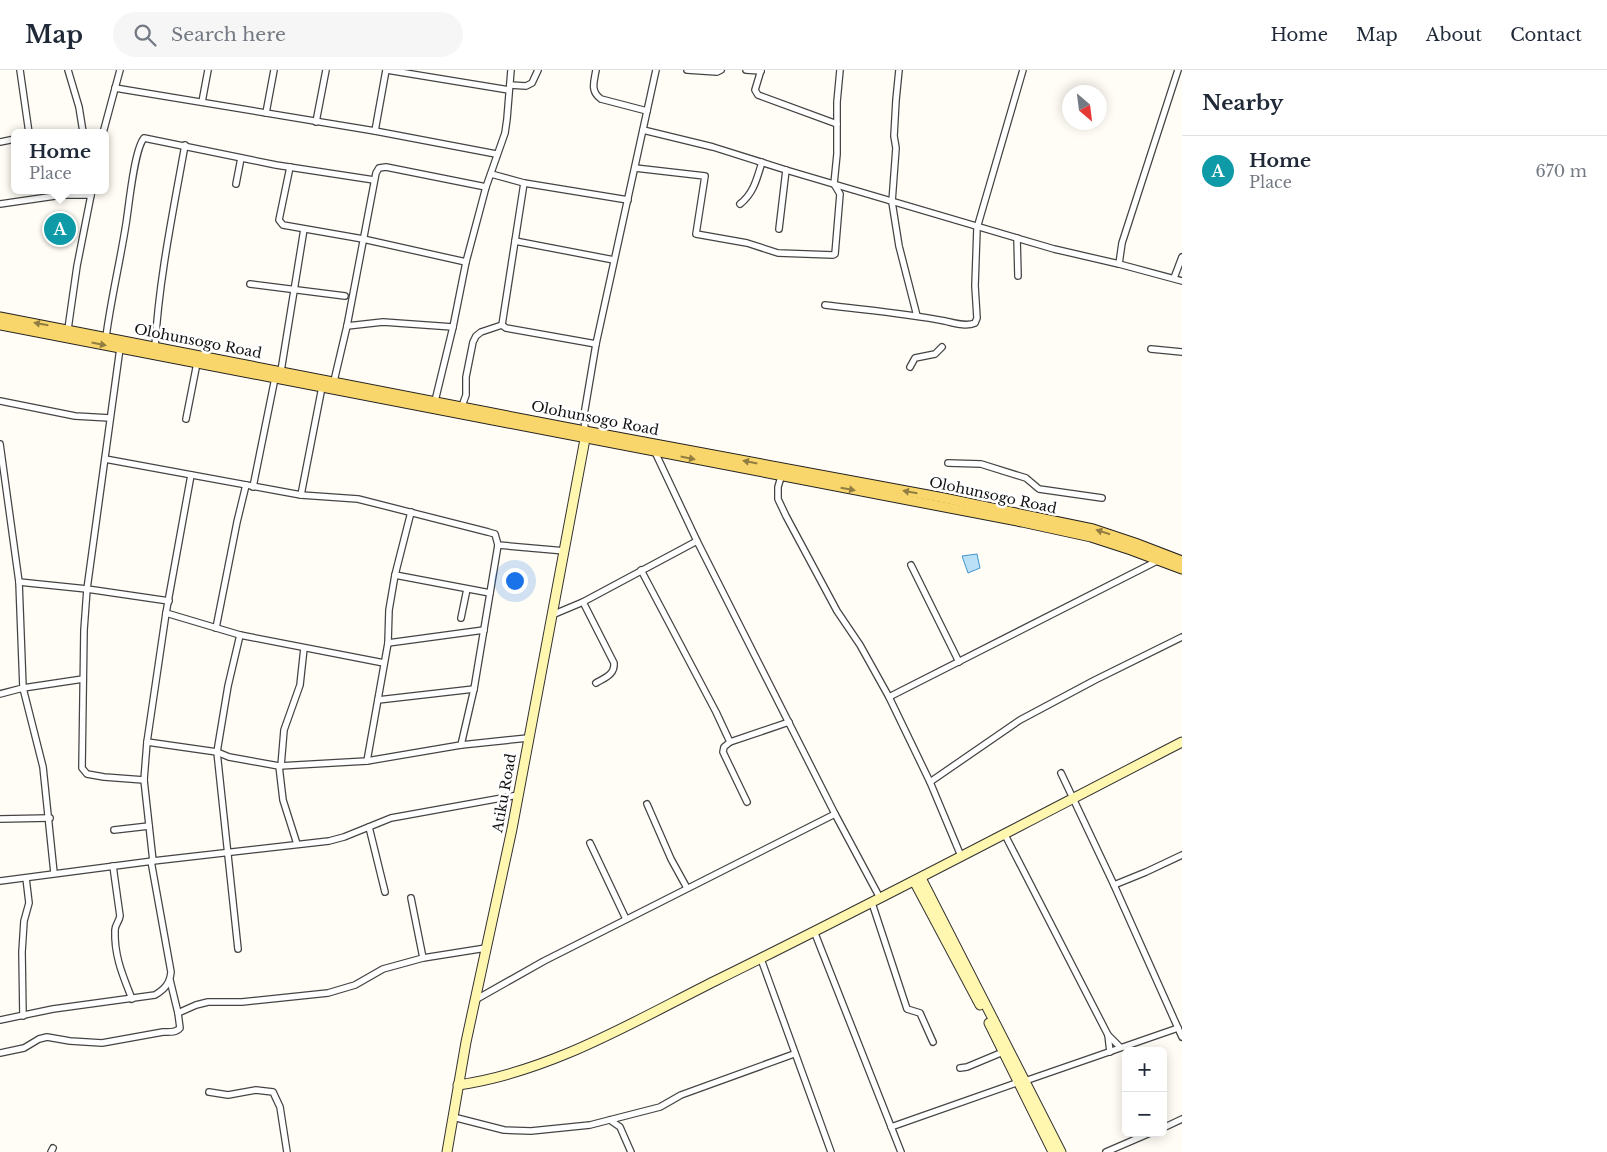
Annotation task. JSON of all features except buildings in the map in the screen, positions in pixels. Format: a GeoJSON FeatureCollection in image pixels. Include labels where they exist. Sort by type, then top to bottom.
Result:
{"type":"FeatureCollection","features":[{"type":"Feature","properties":{"kind":"main road","name":"Olohunsogo Road"},"geometry":{"type":"LineString","coordinates":[[0,317],[155,347],[278,374],[322,387],[944,498],[1091,537],[1182,569]]}},
{"type":"Feature","properties":{"kind":"main road","name":"Olohunsogo Road"},"geometry":{"type":"LineString","coordinates":[[0,325],[197,363],[334,381],[462,406],[655,452],[781,477],[1023,519],[1093,529],[1135,542],[1182,561]]}},
{"type":"Feature","properties":{"kind":"street"},"geometry":{"type":"LineString","coordinates":[[20,70],[28,129]]}},
{"type":"Feature","properties":{"kind":"street"},"geometry":{"type":"LineString","coordinates":[[68,70],[79,108],[82,129]]}},
{"type":"Feature","properties":{"kind":"street"},"geometry":{"type":"LineString","coordinates":[[103,129],[120,70]]}},
{"type":"Feature","properties":{"kind":"street"},"geometry":{"type":"LineString","coordinates":[[202,102],[208,70]]}},
{"type":"Feature","properties":{"kind":"street"},"geometry":{"type":"LineString","coordinates":[[266,113],[274,70]]}},
{"type":"Feature","properties":{"kind":"street"},"geometry":{"type":"LineString","coordinates":[[316,122],[326,70]]}},
{"type":"Feature","properties":{"kind":"street"},"geometry":{"type":"LineString","coordinates":[[376,131],[387,70],[509,87],[526,86],[532,83],[538,70]]}},
{"type":"Feature","properties":{"kind":"street"},"geometry":{"type":"LineString","coordinates":[[435,401],[466,262],[486,187],[496,154],[505,133],[508,119],[511,70]]}},
{"type":"Feature","properties":{"kind":"street"},"geometry":{"type":"LineString","coordinates":[[596,70],[593,89],[595,94],[601,99],[648,111]]}},
{"type":"Feature","properties":{"kind":"street"},"geometry":{"type":"LineString","coordinates":[[585,435],[584,415],[596,344],[656,70]]}},
{"type":"Feature","properties":{"kind":"street"},"geometry":{"type":"LineString","coordinates":[[687,70],[717,72],[721,70]]}},
{"type":"Feature","properties":{"kind":"street"},"geometry":{"type":"LineString","coordinates":[[746,70],[761,70],[755,90],[758,95],[837,124]]}},
{"type":"Feature","properties":{"kind":"street"},"geometry":{"type":"LineString","coordinates":[[635,168],[705,176],[696,234],[747,243],[778,253],[815,256],[835,254],[840,194],[834,184],[840,70]]}},
{"type":"Feature","properties":{"kind":"street"},"geometry":{"type":"LineString","coordinates":[[899,70],[892,202],[898,246],[916,316]]}},
{"type":"Feature","properties":{"kind":"street"},"geometry":{"type":"LineString","coordinates":[[825,305],[916,316],[957,324],[971,325],[975,323],[977,318],[975,286],[977,228],[1023,70]]}},
{"type":"Feature","properties":{"kind":"street"},"geometry":{"type":"LineString","coordinates":[[1118,264],[1122,243],[1178,70]]}},
{"type":"Feature","properties":{"kind":"street"},"geometry":{"type":"LineString","coordinates":[[115,88],[376,131],[496,154]]}},
{"type":"Feature","properties":{"kind":"street"},"geometry":{"type":"LineString","coordinates":[[643,130],[713,147],[1054,250],[1182,281]]}},
{"type":"Feature","properties":{"kind":"street"},"geometry":{"type":"LineString","coordinates":[[106,337],[111,297],[120,260],[140,142],[144,138],[290,167],[374,180]]}},
{"type":"Feature","properties":{"kind":"street"},"geometry":{"type":"LineString","coordinates":[[155,347],[157,309],[164,261],[185,145]]}},
{"type":"Feature","properties":{"kind":"street"},"geometry":{"type":"LineString","coordinates":[[236,184],[241,158]]}},
{"type":"Feature","properties":{"kind":"street"},"geometry":{"type":"LineString","coordinates":[[740,204],[750,195],[762,162]]}},
{"type":"Feature","properties":{"kind":"street"},"geometry":{"type":"LineString","coordinates":[[290,167],[279,220],[284,225],[363,239],[466,262]]}},
{"type":"Feature","properties":{"kind":"street"},"geometry":{"type":"LineString","coordinates":[[334,381],[347,326],[374,180],[379,168],[386,167],[486,187]]}},
{"type":"Feature","properties":{"kind":"street"},"geometry":{"type":"LineString","coordinates":[[778,228],[786,170]]}},
{"type":"Feature","properties":{"kind":"street"},"geometry":{"type":"LineString","coordinates":[[491,174],[524,183],[628,200]]}},
{"type":"Feature","properties":{"kind":"street"},"geometry":{"type":"LineString","coordinates":[[502,325],[524,183]]}},
{"type":"Feature","properties":{"kind":"street"},"geometry":{"type":"LineString","coordinates":[[0,204],[76,194]]}},
{"type":"Feature","properties":{"kind":"street"},"geometry":{"type":"LineString","coordinates":[[68,329],[77,266],[91,194]]}},
{"type":"Feature","properties":{"kind":"street"},"geometry":{"type":"LineString","coordinates":[[253,487],[291,314],[304,228]]}},
{"type":"Feature","properties":{"kind":"street"},"geometry":{"type":"LineString","coordinates":[[1017,238],[1018,276]]}},
{"type":"Feature","properties":{"kind":"street"},"geometry":{"type":"LineString","coordinates":[[515,241],[614,260]]}},
{"type":"Feature","properties":{"kind":"street"},"geometry":{"type":"LineString","coordinates":[[1174,278],[1182,258]]}},
{"type":"Feature","properties":{"kind":"street"},"geometry":{"type":"LineString","coordinates":[[250,284],[345,296]]}},
{"type":"Feature","properties":{"kind":"street"},"geometry":{"type":"LineString","coordinates":[[347,326],[383,322],[453,327]]}},
{"type":"Feature","properties":{"kind":"street"},"geometry":{"type":"LineString","coordinates":[[502,325],[506,328],[596,344]]}},
{"type":"Feature","properties":{"kind":"street"},"geometry":{"type":"LineString","coordinates":[[462,406],[466,395],[466,377],[472,342],[481,332],[502,325]]}},
{"type":"Feature","properties":{"kind":"street"},"geometry":{"type":"LineString","coordinates":[[910,366],[915,358],[935,354],[942,347]]}},
{"type":"Feature","properties":{"kind":"street"},"geometry":{"type":"LineString","coordinates":[[120,348],[84,630],[82,768],[87,774],[144,780]]}},
{"type":"Feature","properties":{"kind":"street"},"geometry":{"type":"LineString","coordinates":[[1151,349],[1182,352]]}},
{"type":"Feature","properties":{"kind":"street"},"geometry":{"type":"LineString","coordinates":[[186,419],[197,363]]}},
{"type":"Feature","properties":{"kind":"street"},"geometry":{"type":"LineString","coordinates":[[301,495],[322,387]]}},
{"type":"Feature","properties":{"kind":"street"},"geometry":{"type":"LineString","coordinates":[[0,401],[75,416],[110,418]]}},
{"type":"Feature","properties":{"kind":"street","name":"Atiku Road"},"geometry":{"type":"LineString","coordinates":[[447,1152],[458,1084],[513,825],[585,435]]}},
{"type":"Feature","properties":{"kind":"street"},"geometry":{"type":"LineString","coordinates":[[0,444],[2,476],[19,582],[23,688],[43,767],[50,818],[54,873]]}},
{"type":"Feature","properties":{"kind":"street"},"geometry":{"type":"LineString","coordinates":[[655,452],[697,541],[835,814],[876,901],[907,1009],[920,1014],[933,1042]]}},
{"type":"Feature","properties":{"kind":"street"},"geometry":{"type":"LineString","coordinates":[[105,459],[301,495],[358,499],[495,534],[498,545],[474,689],[461,745]]}},
{"type":"Feature","properties":{"kind":"street"},"geometry":{"type":"LineString","coordinates":[[948,463],[981,464],[1026,478],[1039,489],[1102,498]]}},
{"type":"Feature","properties":{"kind":"street"},"geometry":{"type":"LineString","coordinates":[[0,1020],[53,1009],[155,995],[167,986],[170,980],[171,972],[152,861],[144,780],[147,742],[166,613],[191,476]]}},
{"type":"Feature","properties":{"kind":"street"},"geometry":{"type":"LineString","coordinates":[[781,477],[778,487],[778,499],[786,516],[837,611],[860,645],[889,696],[930,782],[961,856]]}},
{"type":"Feature","properties":{"kind":"street"},"geometry":{"type":"LineString","coordinates":[[216,628],[246,485]]}},
{"type":"Feature","properties":{"kind":"street"},"geometry":{"type":"LineString","coordinates":[[367,762],[388,643],[389,610],[394,575],[411,512]]}},
{"type":"Feature","properties":{"kind":"street"},"geometry":{"type":"LineString","coordinates":[[552,615],[583,602],[697,541]]}},
{"type":"Feature","properties":{"kind":"street"},"geometry":{"type":"LineString","coordinates":[[498,545],[564,551]]}},
{"type":"Feature","properties":{"kind":"street"},"geometry":{"type":"LineString","coordinates":[[889,696],[1159,560]]}},
{"type":"Feature","properties":{"kind":"street"},"geometry":{"type":"LineString","coordinates":[[911,566],[959,662]]}},
{"type":"Feature","properties":{"kind":"street"},"geometry":{"type":"LineString","coordinates":[[641,570],[730,742]]}},
{"type":"Feature","properties":{"kind":"street"},"geometry":{"type":"LineString","coordinates":[[394,575],[490,593]]}},
{"type":"Feature","properties":{"kind":"street"},"geometry":{"type":"LineString","coordinates":[[19,582],[88,589],[168,601]]}},
{"type":"Feature","properties":{"kind":"street"},"geometry":{"type":"LineString","coordinates":[[461,618],[466,589]]}},
{"type":"Feature","properties":{"kind":"street"},"geometry":{"type":"LineString","coordinates":[[583,602],[615,668],[612,674],[596,683]]}},
{"type":"Feature","properties":{"kind":"street"},"geometry":{"type":"LineString","coordinates":[[166,613],[240,635],[384,663]]}},
{"type":"Feature","properties":{"kind":"street"},"geometry":{"type":"LineString","coordinates":[[388,643],[484,630]]}},
{"type":"Feature","properties":{"kind":"street"},"geometry":{"type":"LineString","coordinates":[[238,950],[217,752],[228,686],[240,635]]}},
{"type":"Feature","properties":{"kind":"street"},"geometry":{"type":"LineString","coordinates":[[930,782],[1020,720],[1094,680],[1182,637]]}},
{"type":"Feature","properties":{"kind":"street"},"geometry":{"type":"LineString","coordinates":[[297,844],[283,800],[280,766],[284,730],[300,685],[304,648]]}},
{"type":"Feature","properties":{"kind":"street"},"geometry":{"type":"LineString","coordinates":[[0,694],[23,688],[83,679]]}},
{"type":"Feature","properties":{"kind":"street"},"geometry":{"type":"LineString","coordinates":[[378,700],[474,689]]}},
{"type":"Feature","properties":{"kind":"street"},"geometry":{"type":"LineString","coordinates":[[747,802],[723,752],[724,747],[730,742],[789,722]]}},
{"type":"Feature","properties":{"kind":"street"},"geometry":{"type":"LineString","coordinates":[[147,742],[217,752],[229,757],[280,766],[367,762],[461,745],[528,738]]}},
{"type":"Feature","properties":{"kind":"street"},"geometry":{"type":"LineString","coordinates":[[458,1084],[479,1082],[515,1073],[616,1032],[918,880],[1004,833],[1182,742]]}},
{"type":"Feature","properties":{"kind":"street"},"geometry":{"type":"LineString","coordinates":[[1061,773],[1114,884],[1182,1037]]}},
{"type":"Feature","properties":{"kind":"street"},"geometry":{"type":"LineString","coordinates":[[0,881],[152,861],[329,841],[392,818],[518,795]]}},
{"type":"Feature","properties":{"kind":"street"},"geometry":{"type":"LineString","coordinates":[[647,804],[671,859],[687,888]]}},
{"type":"Feature","properties":{"kind":"street"},"geometry":{"type":"LineString","coordinates":[[475,1000],[544,961],[835,814]]}},
{"type":"Feature","properties":{"kind":"street"},"geometry":{"type":"LineString","coordinates":[[0,819],[50,818]]}},
{"type":"Feature","properties":{"kind":"street"},"geometry":{"type":"LineString","coordinates":[[114,830],[149,826]]}},
{"type":"Feature","properties":{"kind":"street"},"geometry":{"type":"LineString","coordinates":[[369,827],[385,892]]}},
{"type":"Feature","properties":{"kind":"street"},"geometry":{"type":"LineString","coordinates":[[1004,833],[1108,1035],[1120,1047]]}},
{"type":"Feature","properties":{"kind":"street"},"geometry":{"type":"LineString","coordinates":[[590,843],[626,919]]}},
{"type":"Feature","properties":{"kind":"street"},"geometry":{"type":"LineString","coordinates":[[1114,884],[1146,872],[1182,855]]}},
{"type":"Feature","properties":{"kind":"street"},"geometry":{"type":"LineString","coordinates":[[113,866],[120,916],[120,920],[115,928],[117,963],[132,999]]}},
{"type":"Feature","properties":{"kind":"street"},"geometry":{"type":"LineString","coordinates":[[22,1016],[22,952],[24,921],[29,903],[26,878]]}},
{"type":"Feature","properties":{"kind":"street"},"geometry":{"type":"LineString","coordinates":[[918,880],[1003,1052],[1022,1081],[1053,1152]]}},
{"type":"Feature","properties":{"kind":"street"},"geometry":{"type":"LineString","coordinates":[[918,880],[1060,1152]]}},
{"type":"Feature","properties":{"kind":"street"},"geometry":{"type":"LineString","coordinates":[[411,898],[423,958]]}},
{"type":"Feature","properties":{"kind":"street"},"geometry":{"type":"LineString","coordinates":[[814,931],[901,1152]]}},
{"type":"Feature","properties":{"kind":"street"},"geometry":{"type":"LineString","coordinates":[[178,1013],[196,1004],[208,1002],[264,1000],[328,993],[355,985],[383,968],[423,958],[486,948]]}},
{"type":"Feature","properties":{"kind":"street"},"geometry":{"type":"LineString","coordinates":[[760,959],[831,1152]]}},
{"type":"Feature","properties":{"kind":"street"},"geometry":{"type":"LineString","coordinates":[[0,1054],[24,1048],[39,1039],[47,1037],[102,1043],[178,1031],[180,1028],[178,1013],[170,980]]}},
{"type":"Feature","properties":{"kind":"street"},"geometry":{"type":"LineString","coordinates":[[891,1127],[1178,1028]]}},
{"type":"Feature","properties":{"kind":"street"},"geometry":{"type":"LineString","coordinates":[[1108,1035],[1110,1052]]}},
{"type":"Feature","properties":{"kind":"street"},"geometry":{"type":"LineString","coordinates":[[960,1068],[967,1067],[1003,1052]]}},
{"type":"Feature","properties":{"kind":"street"},"geometry":{"type":"LineString","coordinates":[[453,1117],[504,1130],[531,1131],[590,1125],[660,1107],[681,1095],[794,1054]]}},
{"type":"Feature","properties":{"kind":"street"},"geometry":{"type":"LineString","coordinates":[[209,1092],[228,1095],[256,1090],[273,1092],[280,1107],[287,1152]]}},
{"type":"Feature","properties":{"kind":"street"},"geometry":{"type":"LineString","coordinates":[[620,1127],[626,1115]]}},
{"type":"Feature","properties":{"kind":"street"},"geometry":{"type":"LineString","coordinates":[[1167,1126],[1182,1119]]}},
{"type":"Feature","properties":{"kind":"street"},"geometry":{"type":"LineString","coordinates":[[610,1120],[620,1127],[631,1152]]}},
{"type":"Feature","properties":{"kind":"street"},"geometry":{"type":"LineString","coordinates":[[1106,1152],[1141,1137]]}},
{"type":"Feature","properties":{"kind":"water"},"geometry":{"type":"Polygon","coordinates":[[[977,554],[980,568],[968,573],[962,556],[977,554]]]}},
{"type":"Feature","properties":{"kind":"place","name":"Home"},"geometry":{"type":"Point","coordinates":[60,229]}}]}
